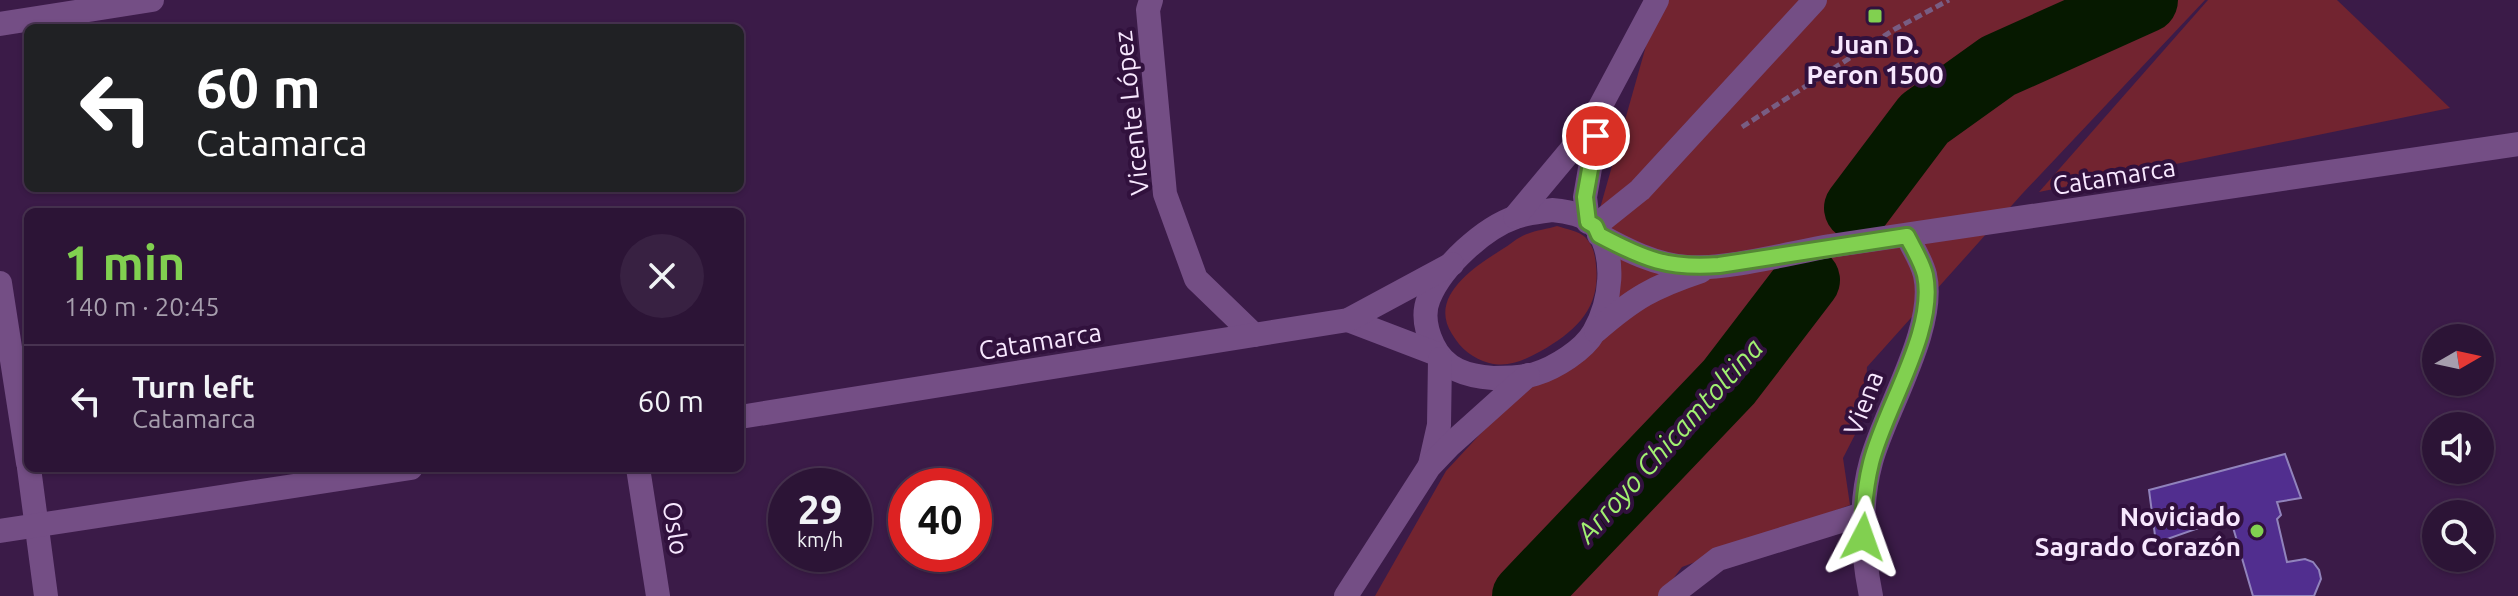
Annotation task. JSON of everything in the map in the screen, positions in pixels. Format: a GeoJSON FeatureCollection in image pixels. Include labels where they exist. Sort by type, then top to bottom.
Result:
{"type":"FeatureCollection","features":[{"type":"Feature","properties":{"kind":"street"},"geometry":{"type":"LineString","coordinates":[[0,24],[152,0]]}},
{"type":"Feature","properties":{"kind":"street"},"geometry":{"type":"LineString","coordinates":[[1515,217],[1576,144],[1600,107],[1657,0]]}},
{"type":"Feature","properties":{"kind":"street"},"geometry":{"type":"LineString","coordinates":[[1594,227],[1640,190],[1815,0]]}},
{"type":"Feature","properties":{"kind":"street","name":"Vicente López"},"geometry":{"type":"LineString","coordinates":[[1147,3],[1165,194],[1196,279],[1254,335]]}},
{"type":"Feature","properties":{"kind":"street"},"geometry":{"type":"LineString","coordinates":[[1346,596],[1429,467],[1528,375],[1557,363],[1582,346],[1594,333],[1611,284],[1607,254],[1594,227],[1585,197],[1600,107]]}},
{"type":"Feature","properties":{"kind":"street","name":"Catamarca"},"geometry":{"type":"LineString","coordinates":[[1594,227],[1658,262],[1688,267],[1719,265],[2518,144]]}},
{"type":"Feature","properties":{"kind":"street"},"geometry":{"type":"LineString","coordinates":[[1429,467],[1439,425],[1439,357],[1425,326],[1428,300],[1452,264],[1475,240],[1515,217],[1552,210],[1570,212],[1594,227]]}},
{"type":"Feature","properties":{"kind":"street","name":"Viena"},"geometry":{"type":"LineString","coordinates":[[1871,596],[1863,560],[1863,514],[1871,462],[1919,335],[1926,299],[1925,275],[1907,236]]}},
{"type":"Feature","properties":{"kind":"street","name":"Catamarca"},"geometry":{"type":"LineString","coordinates":[[744,416],[1348,320],[1452,264]]}},
{"type":"Feature","properties":{"kind":"street","name":"Catamarca"},"geometry":{"type":"LineString","coordinates":[[1594,333],[1627,304],[1660,284],[1719,265]]}},
{"type":"Feature","properties":{"kind":"street"},"geometry":{"type":"LineString","coordinates":[[0,283],[24,440]]}},
{"type":"Feature","properties":{"kind":"street","name":"Catamarca"},"geometry":{"type":"LineString","coordinates":[[1348,320],[1439,357]]}},
{"type":"Feature","properties":{"kind":"street"},"geometry":{"type":"LineString","coordinates":[[1439,357],[1457,371],[1487,377],[1528,375]]}},
{"type":"Feature","properties":{"kind":"street"},"geometry":{"type":"LineString","coordinates":[[29,472],[46,596]]}},
{"type":"Feature","properties":{"kind":"street"},"geometry":{"type":"LineString","coordinates":[[0,531],[385,472]]}},
{"type":"Feature","properties":{"kind":"street","name":"Oslo"},"geometry":{"type":"LineString","coordinates":[[639,472],[658,596]]}},
{"type":"Feature","properties":{"kind":"street"},"geometry":{"type":"LineString","coordinates":[[1670,596],[1718,559],[1863,514]]}},
{"type":"Feature","properties":{"kind":"path"},"geometry":{"type":"LineString","coordinates":[[1731,134],[1895,29],[1949,0]]}},
{"type":"Feature","properties":{"kind":"shaded area"},"geometry":{"type":"Polygon","coordinates":[[[1659,0],[2205,0],[2022,194],[1867,367],[1864,417],[1843,458],[1850,505],[1682,567],[1660,596],[1375,596],[1446,471],[1536,374],[1557,363],[1606,300],[1595,226],[1659,0]]]}},
{"type":"Feature","properties":{"kind":"shaded area"},"geometry":{"type":"Polygon","coordinates":[[[2208,0],[2337,0],[2450,108],[2039,192],[2208,0]]]}},
{"type":"Feature","properties":{"kind":"shaded area"},"geometry":{"type":"Polygon","coordinates":[[[1557,226],[1582,235],[1594,253],[1597,280],[1584,317],[1554,343],[1516,362],[1496,364],[1472,356],[1455,339],[1446,320],[1446,308],[1457,284],[1517,239],[1557,226]]]}},
{"type":"Feature","properties":{"kind":"building","name":"Noviciado Sagrado Corazón"},"geometry":{"type":"Polygon","coordinates":[[[2285,454],[2301,498],[2277,502],[2281,515],[2277,519],[2287,562],[2305,559],[2313,562],[2319,570],[2321,579],[2314,596],[2253,596],[2230,517],[2156,543],[2149,490],[2285,454]]]}},
{"type":"Feature","properties":{"kind":"waterway","name":"Arroyo Chicamtoltina"},"geometry":{"type":"LineString","coordinates":[[1857,208],[1924,119],[1998,66],[2145,0]]}},
{"type":"Feature","properties":{"kind":"waterway","name":"Arroyo Chicamtoltina"},"geometry":{"type":"LineString","coordinates":[[1525,596],[1729,382],[1807,280]]}},
{"type":"Feature","properties":{"kind":"place","name":"Juan D. Peron 1500"},"geometry":{"type":"Point","coordinates":[1875,16]}},
{"type":"Feature","properties":{"kind":"place","name":"Noviciado Sagrado Corazón"},"geometry":{"type":"Point","coordinates":[2257,531]}},
{"type":"Feature","properties":{"kind":"route"},"geometry":{"type":"LineString","coordinates":[[1596,136],[1585,197],[1588,222],[1595,226],[1599,235],[1658,262],[1688,267],[1719,265],[1907,236],[1925,275],[1926,299],[1919,335],[1871,462],[1863,514],[1863,537]]}}]}
